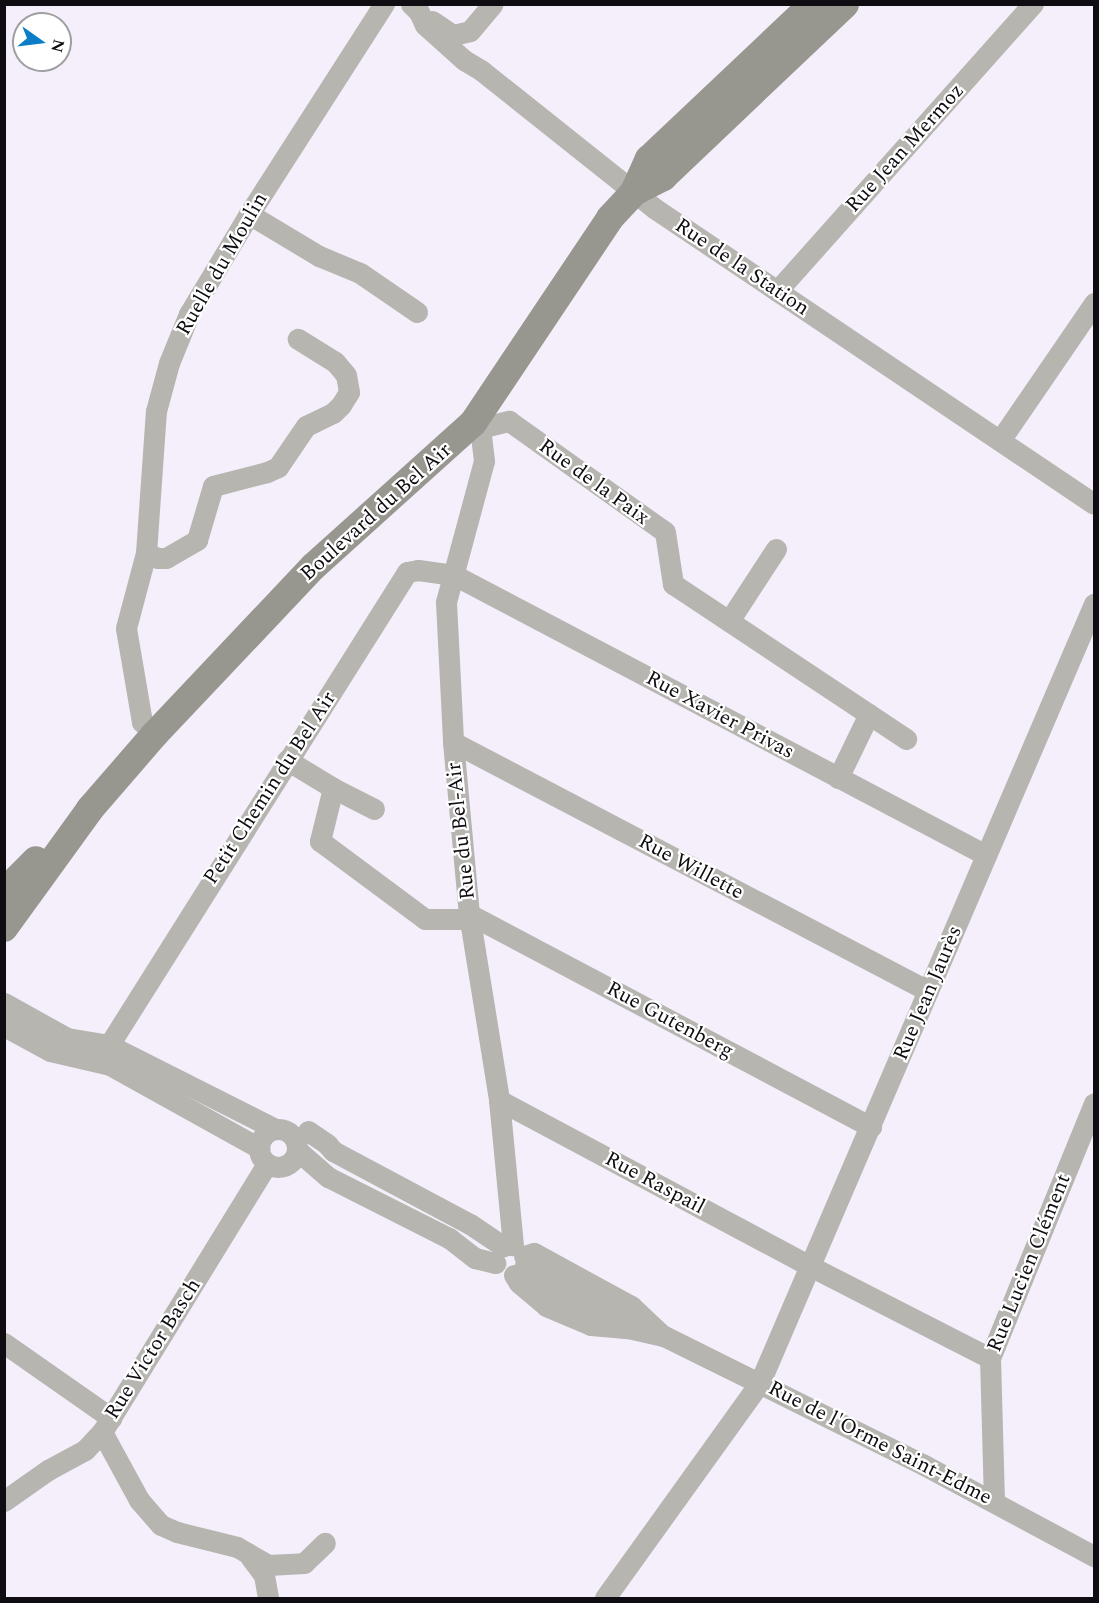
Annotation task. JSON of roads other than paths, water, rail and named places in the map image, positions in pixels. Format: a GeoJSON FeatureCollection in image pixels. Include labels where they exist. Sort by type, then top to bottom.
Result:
{"type":"FeatureCollection","features":[{"type":"Feature","properties":{"kind":"main road"},"geometry":{"type":"LineString","coordinates":[[634,192],[649,159],[813,4]]}},
{"type":"Feature","properties":{"kind":"main road"},"geometry":{"type":"LineString","coordinates":[[634,192],[663,177],[845,4]]}},
{"type":"Feature","properties":{"kind":"main road","name":"Boulevard du Bel Air"},"geometry":{"type":"LineString","coordinates":[[4,928],[90,809],[155,734],[314,566],[477,425],[610,218],[634,192]]}},
{"type":"Feature","properties":{"kind":"main road","name":"Boulevard du Bel Air"},"geometry":{"type":"LineString","coordinates":[[4,892],[90,809]]}},
{"type":"Feature","properties":{"kind":"street","name":"Ruelle du Moulin"},"geometry":{"type":"LineString","coordinates":[[155,734],[142,722],[126,628],[146,553],[156,411],[169,363],[189,314],[249,214],[384,4]]}},
{"type":"Feature","properties":{"kind":"street"},"geometry":{"type":"LineString","coordinates":[[415,8],[453,35],[470,31],[493,4]]}},
{"type":"Feature","properties":{"kind":"street","name":"Rue Jean Mermoz"},"geometry":{"type":"LineString","coordinates":[[777,291],[1033,4]]}},
{"type":"Feature","properties":{"kind":"street","name":"Rue de la Station"},"geometry":{"type":"LineString","coordinates":[[415,8],[424,25],[464,60],[482,70],[634,192],[777,291],[1095,504]]}},
{"type":"Feature","properties":{"kind":"street"},"geometry":{"type":"LineString","coordinates":[[470,31],[469,47],[482,70]]}},
{"type":"Feature","properties":{"kind":"street"},"geometry":{"type":"LineString","coordinates":[[249,214],[318,256],[360,273],[417,312]]}},
{"type":"Feature","properties":{"kind":"street"},"geometry":{"type":"LineString","coordinates":[[1001,439],[1095,303]]}},
{"type":"Feature","properties":{"kind":"street"},"geometry":{"type":"LineString","coordinates":[[146,553],[158,558],[166,558],[197,540],[213,486],[278,466],[306,426],[333,413],[341,405],[349,392],[346,375],[335,362],[298,339]]}},
{"type":"Feature","properties":{"kind":"street","name":"Rue de la Paix"},"geometry":{"type":"LineString","coordinates":[[477,425],[509,421],[665,532],[674,584],[906,739]]}},
{"type":"Feature","properties":{"kind":"street","name":"Rue du Bel-Air"},"geometry":{"type":"LineString","coordinates":[[477,425],[484,461],[446,602],[453,742],[470,917],[499,1100],[511,1257]]}},
{"type":"Feature","properties":{"kind":"street"},"geometry":{"type":"LineString","coordinates":[[729,621],[776,549]]}},
{"type":"Feature","properties":{"kind":"street","name":"Petit Chemin du Bel Air"},"geometry":{"type":"LineString","coordinates":[[109,1045],[407,572],[418,570],[454,575]]}},
{"type":"Feature","properties":{"kind":"street","name":"Rue Xavier Privas"},"geometry":{"type":"LineString","coordinates":[[454,575],[986,855]]}},
{"type":"Feature","properties":{"kind":"street","name":"Rue Jean Jaurès"},"geometry":{"type":"LineString","coordinates":[[605,1599],[760,1382],[1095,604]]}},
{"type":"Feature","properties":{"kind":"street"},"geometry":{"type":"LineString","coordinates":[[838,777],[869,714]]}},
{"type":"Feature","properties":{"kind":"street","name":"Rue Willette"},"geometry":{"type":"LineString","coordinates":[[453,742],[928,991]]}},
{"type":"Feature","properties":{"kind":"street"},"geometry":{"type":"LineString","coordinates":[[288,760],[333,788],[374,808]]}},
{"type":"Feature","properties":{"kind":"street"},"geometry":{"type":"LineString","coordinates":[[333,788],[320,841],[425,920],[470,917]]}},
{"type":"Feature","properties":{"kind":"street","name":"Rue Gutenberg"},"geometry":{"type":"LineString","coordinates":[[470,917],[871,1127]]}},
{"type":"Feature","properties":{"kind":"street"},"geometry":{"type":"LineString","coordinates":[[4,1003],[67,1038],[109,1045],[275,1129],[292,1134],[277,1157]]}},
{"type":"Feature","properties":{"kind":"street","name":"Rue de l'Orme Saint-Edme"},"geometry":{"type":"LineString","coordinates":[[4,1026],[50,1051],[110,1065],[277,1157],[328,1177],[449,1238],[511,1257],[534,1253],[631,1306],[664,1336]]}},
{"type":"Feature","properties":{"kind":"street","name":"Rue Raspail"},"geometry":{"type":"LineString","coordinates":[[499,1100],[811,1266],[990,1358]]}},
{"type":"Feature","properties":{"kind":"street","name":"Rue Lucien Clément"},"geometry":{"type":"LineString","coordinates":[[994,1501],[990,1358],[1095,1103]]}},
{"type":"Feature","properties":{"kind":"street","name":"Rue Victor Basch"},"geometry":{"type":"LineString","coordinates":[[4,1502],[48,1470],[86,1450],[107,1425],[277,1157],[263,1136],[275,1129]]}},
{"type":"Feature","properties":{"kind":"street","name":"Rue de l'Orme Saint-Edme"},"geometry":{"type":"LineString","coordinates":[[308,1131],[333,1151],[470,1224],[511,1257],[519,1283],[546,1306],[591,1325],[628,1328],[664,1336],[994,1501],[1095,1556]]}},
{"type":"Feature","properties":{"kind":"street"},"geometry":{"type":"LineString","coordinates":[[4,1343],[107,1425],[139,1500],[161,1525],[177,1532],[237,1547],[250,1557],[268,1565],[304,1563],[325,1543]]}},
{"type":"Feature","properties":{"kind":"street"},"geometry":{"type":"LineString","coordinates":[[250,1557],[264,1575],[268,1599]]}}]}
